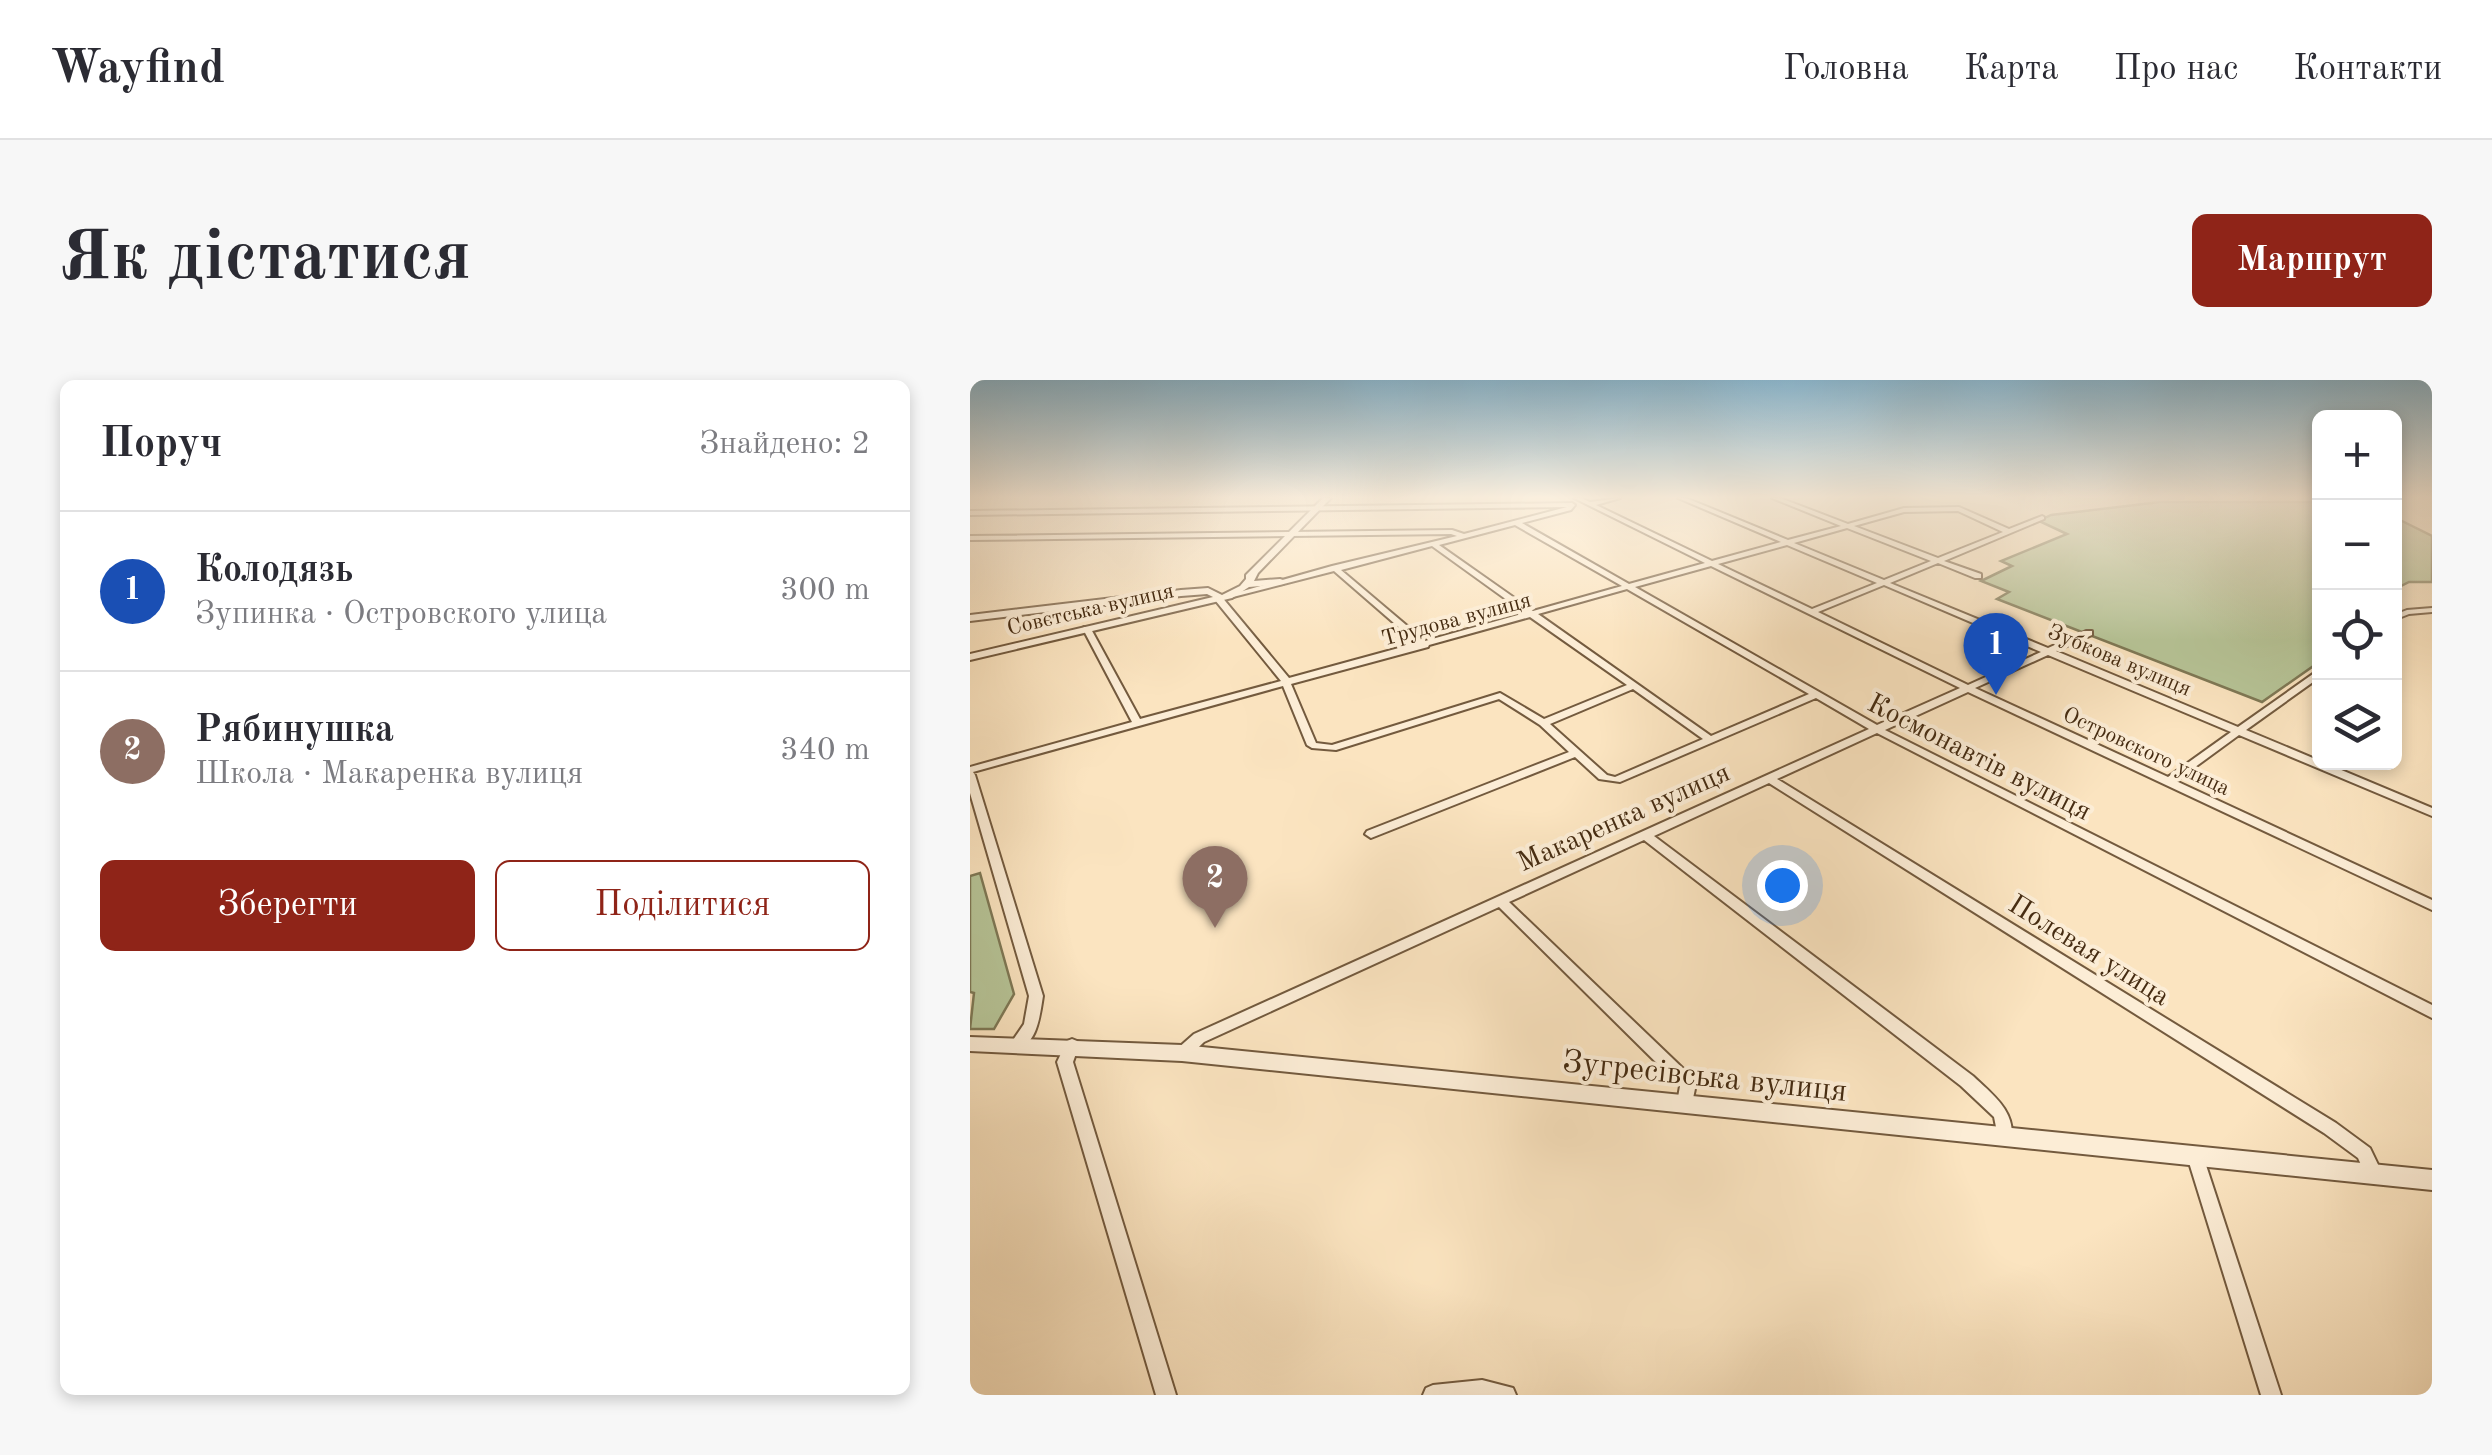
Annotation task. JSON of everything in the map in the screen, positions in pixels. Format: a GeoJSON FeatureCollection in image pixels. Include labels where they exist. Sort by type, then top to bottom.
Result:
{"type":"FeatureCollection","features":[{"type":"Feature","properties":{"kind":"street"},"geometry":{"type":"LineString","coordinates":[[1247,585],[1281,545]]}},
{"type":"Feature","properties":{"kind":"street","name":"Совєтська вулиця"},"geometry":{"type":"LineString","coordinates":[[970,658],[1177,608],[1221,593],[1427,545]]}},
{"type":"Feature","properties":{"kind":"street"},"geometry":{"type":"LineString","coordinates":[[1435,545],[1630,687],[1711,740]]}},
{"type":"Feature","properties":{"kind":"street","name":"Космонавтів вулиця"},"geometry":{"type":"LineString","coordinates":[[1555,545],[1876,730],[2432,1012]]}},
{"type":"Feature","properties":{"kind":"street","name":"Островского улица"},"geometry":{"type":"LineString","coordinates":[[1674,545],[2432,906]]}},
{"type":"Feature","properties":{"kind":"street","name":"Трудова вулиця"},"geometry":{"type":"LineString","coordinates":[[970,773],[1777,545]]}},
{"type":"Feature","properties":{"kind":"street","name":"Зубкова вулиця"},"geometry":{"type":"LineString","coordinates":[[1796,545],[2432,812]]}},
{"type":"Feature","properties":{"kind":"street"},"geometry":{"type":"LineString","coordinates":[[1895,545],[1978,576]]}},
{"type":"Feature","properties":{"kind":"street"},"geometry":{"type":"LineString","coordinates":[[1812,612],[1971,545]]}},
{"type":"Feature","properties":{"kind":"street"},"geometry":{"type":"LineString","coordinates":[[1335,568],[1425,645]]}},
{"type":"Feature","properties":{"kind":"street"},"geometry":{"type":"LineString","coordinates":[[1221,593],[1255,574]]}},
{"type":"Feature","properties":{"kind":"street"},"geometry":{"type":"LineString","coordinates":[[970,618],[1221,593],[1247,585],[1280,582]]}},
{"type":"Feature","properties":{"kind":"street"},"geometry":{"type":"LineString","coordinates":[[1221,593],[1284,678],[1312,745],[1320,748],[1332,748],[1500,696],[1543,723],[1603,776],[1616,780],[1815,695]]}},
{"type":"Feature","properties":{"kind":"street"},"geometry":{"type":"LineString","coordinates":[[2402,614],[2432,610]]}},
{"type":"Feature","properties":{"kind":"street"},"geometry":{"type":"LineString","coordinates":[[1087,629],[1138,724]]}},
{"type":"Feature","properties":{"kind":"street","name":"Макаренка вулиця"},"geometry":{"type":"LineString","coordinates":[[1182,1053],[1199,1038],[2089,633]]}},
{"type":"Feature","properties":{"kind":"street"},"geometry":{"type":"LineString","coordinates":[[2168,782],[2312,677]]}},
{"type":"Feature","properties":{"kind":"street"},"geometry":{"type":"LineString","coordinates":[[1543,723],[1630,687]]}},
{"type":"Feature","properties":{"kind":"street"},"geometry":{"type":"LineString","coordinates":[[1371,834],[1576,752]]}},
{"type":"Feature","properties":{"kind":"street"},"geometry":{"type":"LineString","coordinates":[[970,773],[1036,996],[1031,1026],[1018,1043]]}},
{"type":"Feature","properties":{"kind":"street","name":"Полевая улица"},"geometry":{"type":"LineString","coordinates":[[1768,778],[2330,1128],[2364,1153],[2374,1174]]}},
{"type":"Feature","properties":{"kind":"street"},"geometry":{"type":"LineString","coordinates":[[1644,834],[1967,1081],[2002,1114],[2006,1137]]}},
{"type":"Feature","properties":{"kind":"street"},"geometry":{"type":"LineString","coordinates":[[1499,900],[1688,1084],[1685,1103]]}},
{"type":"Feature","properties":{"kind":"street","name":"Зугресівська вулиця"},"geometry":{"type":"LineString","coordinates":[[970,1044],[1018,1043],[1182,1053],[2432,1180]]}},
{"type":"Feature","properties":{"kind":"street"},"geometry":{"type":"LineString","coordinates":[[1072,1046],[1065,1062],[1166,1395]]}},
{"type":"Feature","properties":{"kind":"street"},"geometry":{"type":"LineString","coordinates":[[2195,1156],[2271,1395]]}},
{"type":"Feature","properties":{"kind":"street"},"geometry":{"type":"LineString","coordinates":[[1433,1395],[1482,1390],[1506,1395]]}},
{"type":"Feature","properties":{"kind":"green space"},"geometry":{"type":"Polygon","coordinates":[[[2039,545],[2312,545],[2312,667],[2262,702],[1997,599],[2009,592],[1981,581],[2012,566],[2001,561],[2039,545]]]}},
{"type":"Feature","properties":{"kind":"green space"},"geometry":{"type":"Polygon","coordinates":[[[2402,545],[2432,545],[2432,582],[2402,586],[2402,545]]]}},
{"type":"Feature","properties":{"kind":"green space"},"geometry":{"type":"Polygon","coordinates":[[[980,873],[1014,994],[994,1029],[970,1029],[974,993],[970,992],[970,876],[980,873]]]}},
{"type":"Feature","properties":{"kind":"place","name":"Колодязь"},"geometry":{"type":"Point","coordinates":[1996,695]}},
{"type":"Feature","properties":{"kind":"place","name":"Рябинушка"},"geometry":{"type":"Point","coordinates":[1215,928]}}]}
